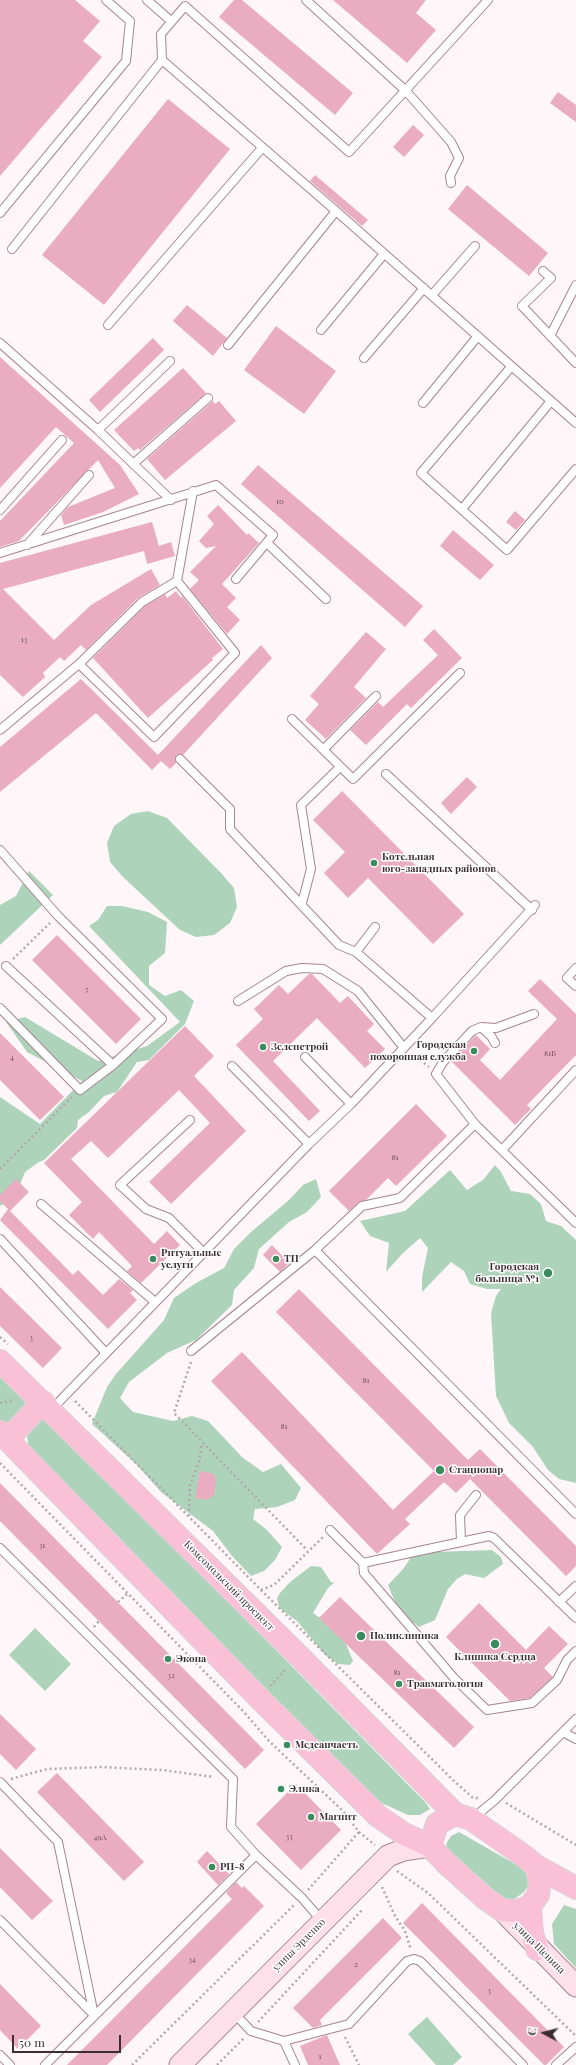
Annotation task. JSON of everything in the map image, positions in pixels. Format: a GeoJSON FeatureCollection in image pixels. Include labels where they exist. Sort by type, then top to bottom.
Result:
{"type":"FeatureCollection","features":[{"type":"Feature","properties":{"kind":"main road","name":"Комсомольский проспект"},"geometry":{"type":"LineString","coordinates":[[6,1354],[47,1406],[306,1648],[463,1817],[524,1856],[536,1866],[576,1888]]}},
{"type":"Feature","properties":{"kind":"main road"},"geometry":{"type":"LineString","coordinates":[[47,1406],[4,1435],[251,1704],[378,1816],[404,1834],[430,1846],[446,1863],[486,1899],[502,1910],[518,1911],[548,1891],[576,1891]]}},
{"type":"Feature","properties":{"kind":"main road"},"geometry":{"type":"LineString","coordinates":[[430,1846],[437,1824],[463,1817]]}},
{"type":"Feature","properties":{"kind":"main road","name":"улица Эрденко"},"geometry":{"type":"LineString","coordinates":[[180,2065],[388,1856],[403,1850],[430,1846]]}},
{"type":"Feature","properties":{"kind":"main road"},"geometry":{"type":"LineString","coordinates":[[536,1866],[540,1881],[534,1900],[532,1933],[537,1949]]}},
{"type":"Feature","properties":{"kind":"main road","name":"улица Щенина"},"geometry":{"type":"LineString","coordinates":[[502,1910],[537,1949],[576,1986]]}},
{"type":"Feature","properties":{"kind":"lane"},"geometry":{"type":"LineString","coordinates":[[0,213],[126,61],[130,21],[106,0]]}},
{"type":"Feature","properties":{"kind":"lane"},"geometry":{"type":"LineString","coordinates":[[146,0],[172,21]]}},
{"type":"Feature","properties":{"kind":"lane"},"geometry":{"type":"LineString","coordinates":[[306,0],[406,91],[451,142],[459,158],[450,176],[451,184]]}},
{"type":"Feature","properties":{"kind":"lane"},"geometry":{"type":"LineString","coordinates":[[12,249],[162,60],[161,34],[187,3],[349,152],[406,91],[486,1]]}},
{"type":"Feature","properties":{"kind":"lane"},"geometry":{"type":"LineString","coordinates":[[162,60],[432,295],[511,367],[576,423]]}},
{"type":"Feature","properties":{"kind":"lane"},"geometry":{"type":"LineString","coordinates":[[108,325],[262,148]]}},
{"type":"Feature","properties":{"kind":"lane"},"geometry":{"type":"LineString","coordinates":[[228,345],[336,211]]}},
{"type":"Feature","properties":{"kind":"lane"},"geometry":{"type":"LineString","coordinates":[[432,295],[475,246]]}},
{"type":"Feature","properties":{"kind":"lane"},"geometry":{"type":"LineString","coordinates":[[321,330],[384,254]]}},
{"type":"Feature","properties":{"kind":"lane"},"geometry":{"type":"LineString","coordinates":[[543,271],[551,278],[522,306],[576,363]]}},
{"type":"Feature","properties":{"kind":"lane"},"geometry":{"type":"LineString","coordinates":[[550,336],[576,285]]}},
{"type":"Feature","properties":{"kind":"lane"},"geometry":{"type":"LineString","coordinates":[[364,358],[424,288]]}},
{"type":"Feature","properties":{"kind":"lane"},"geometry":{"type":"LineString","coordinates":[[423,403],[478,336]]}},
{"type":"Feature","properties":{"kind":"lane"},"geometry":{"type":"LineString","coordinates":[[0,343],[98,430],[171,500]]}},
{"type":"Feature","properties":{"kind":"lane"},"geometry":{"type":"LineString","coordinates":[[98,430],[170,361]]}},
{"type":"Feature","properties":{"kind":"lane"},"geometry":{"type":"LineString","coordinates":[[511,367],[421,473],[507,550],[576,469]]}},
{"type":"Feature","properties":{"kind":"lane"},"geometry":{"type":"LineString","coordinates":[[133,464],[208,398]]}},
{"type":"Feature","properties":{"kind":"lane"},"geometry":{"type":"LineString","coordinates":[[462,509],[551,401]]}},
{"type":"Feature","properties":{"kind":"lane"},"geometry":{"type":"LineString","coordinates":[[0,510],[62,440]]}},
{"type":"Feature","properties":{"kind":"lane"},"geometry":{"type":"LineString","coordinates":[[27,546],[89,475]]}},
{"type":"Feature","properties":{"kind":"lane"},"geometry":{"type":"LineString","coordinates":[[0,553],[27,546],[171,500],[193,491],[216,485],[273,535],[236,580]]}},
{"type":"Feature","properties":{"kind":"lane"},"geometry":{"type":"LineString","coordinates":[[79,664],[154,737],[235,654],[177,582],[193,491]]}},
{"type":"Feature","properties":{"kind":"lane"},"geometry":{"type":"LineString","coordinates":[[267,543],[326,599]]}},
{"type":"Feature","properties":{"kind":"lane"},"geometry":{"type":"LineString","coordinates":[[0,730],[79,664],[142,602],[177,582]]}},
{"type":"Feature","properties":{"kind":"lane"},"geometry":{"type":"LineString","coordinates":[[292,719],[353,779],[460,673]]}},
{"type":"Feature","properties":{"kind":"lane"},"geometry":{"type":"LineString","coordinates":[[324,750],[376,696]]}},
{"type":"Feature","properties":{"kind":"lane"},"geometry":{"type":"LineString","coordinates":[[180,759],[230,809],[230,829],[302,903],[339,945],[356,952],[432,1018]]}},
{"type":"Feature","properties":{"kind":"lane"},"geometry":{"type":"LineString","coordinates":[[302,903],[311,869],[301,805],[340,767]]}},
{"type":"Feature","properties":{"kind":"lane"},"geometry":{"type":"LineString","coordinates":[[47,1406],[67,1393],[310,1144],[351,1104],[534,908],[386,774]]}},
{"type":"Feature","properties":{"kind":"lane"},"geometry":{"type":"LineString","coordinates":[[0,850],[58,916],[162,1019],[113,1064],[80,1090],[0,1008]]}},
{"type":"Feature","properties":{"kind":"lane"},"geometry":{"type":"LineString","coordinates":[[356,952],[375,927]]}},
{"type":"Feature","properties":{"kind":"lane"},"geometry":{"type":"LineString","coordinates":[[6,966],[113,1064]]}},
{"type":"Feature","properties":{"kind":"lane"},"geometry":{"type":"LineString","coordinates":[[238,1001],[286,971],[302,968],[323,968],[358,991],[404,1048]]}},
{"type":"Feature","properties":{"kind":"lane"},"geometry":{"type":"LineString","coordinates":[[576,968],[567,978],[576,986]]}},
{"type":"Feature","properties":{"kind":"lane"},"geometry":{"type":"LineString","coordinates":[[534,1014],[496,1028],[481,1027],[472,1031],[448,1057],[436,1074],[475,1124],[576,1223]]}},
{"type":"Feature","properties":{"kind":"lane"},"geometry":{"type":"LineString","coordinates":[[481,1027],[491,1036],[494,1043]]}},
{"type":"Feature","properties":{"kind":"lane"},"geometry":{"type":"LineString","coordinates":[[305,1058],[351,1104]]}},
{"type":"Feature","properties":{"kind":"lane"},"geometry":{"type":"LineString","coordinates":[[232,1066],[310,1144]]}},
{"type":"Feature","properties":{"kind":"lane"},"geometry":{"type":"LineString","coordinates":[[502,1150],[576,1070]]}},
{"type":"Feature","properties":{"kind":"lane"},"geometry":{"type":"LineString","coordinates":[[190,1120],[120,1185],[146,1209],[169,1218],[204,1253]]}},
{"type":"Feature","properties":{"kind":"lane"},"geometry":{"type":"LineString","coordinates":[[191,1351],[315,1250],[362,1206],[400,1198],[475,1124]]}},
{"type":"Feature","properties":{"kind":"lane"},"geometry":{"type":"LineString","coordinates":[[42,1204],[155,1302]]}},
{"type":"Feature","properties":{"kind":"lane"},"geometry":{"type":"LineString","coordinates":[[0,1239],[106,1353]]}},
{"type":"Feature","properties":{"kind":"lane"},"geometry":{"type":"LineString","coordinates":[[315,1250],[575,1510]]}},
{"type":"Feature","properties":{"kind":"lane"},"geometry":{"type":"LineString","coordinates":[[462,1542],[460,1515],[476,1495]]}},
{"type":"Feature","properties":{"kind":"lane"},"geometry":{"type":"LineString","coordinates":[[330,1530],[363,1563],[364,1573],[454,1678],[487,1710],[532,1703],[557,1680],[567,1660],[576,1651]]}},
{"type":"Feature","properties":{"kind":"lane"},"geometry":{"type":"LineString","coordinates":[[363,1563],[489,1536],[494,1538],[576,1618]]}},
{"type":"Feature","properties":{"kind":"lane"},"geometry":{"type":"LineString","coordinates":[[0,1548],[233,1779],[231,1827],[256,1854],[302,1898],[322,1921]]}},
{"type":"Feature","properties":{"kind":"lane"},"geometry":{"type":"LineString","coordinates":[[559,1602],[576,1586]]}},
{"type":"Feature","properties":{"kind":"lane"},"geometry":{"type":"LineString","coordinates":[[463,1817],[495,1800],[576,1718]]}},
{"type":"Feature","properties":{"kind":"lane"},"geometry":{"type":"LineString","coordinates":[[563,1732],[576,1739]]}},
{"type":"Feature","properties":{"kind":"lane"},"geometry":{"type":"LineString","coordinates":[[0,1782],[58,1842],[94,2015]]}},
{"type":"Feature","properties":{"kind":"lane"},"geometry":{"type":"LineString","coordinates":[[45,2065],[256,1854]]}},
{"type":"Feature","properties":{"kind":"lane"},"geometry":{"type":"LineString","coordinates":[[0,1920],[94,2015]]}},
{"type":"Feature","properties":{"kind":"lane"},"geometry":{"type":"LineString","coordinates":[[233,2012],[251,2031],[284,2041],[340,2025],[349,2024],[407,1961],[414,1959],[420,1961],[524,2065]]}},
{"type":"Feature","properties":{"kind":"lane"},"geometry":{"type":"LineString","coordinates":[[284,2041],[295,2065]]}},
{"type":"Feature","properties":{"kind":"lane"},"geometry":{"type":"LineString","coordinates":[[556,2065],[576,2048]]}},
{"type":"Feature","properties":{"kind":"lane"},"geometry":{"type":"LineString","coordinates":[[0,2055],[10,2065]]}},
{"type":"Feature","properties":{"kind":"path"},"geometry":{"type":"LineString","coordinates":[[6,966],[58,916]]}},
{"type":"Feature","properties":{"kind":"path"},"geometry":{"type":"LineString","coordinates":[[404,1048],[436,1074]]}},
{"type":"Feature","properties":{"kind":"path"},"geometry":{"type":"LineString","coordinates":[[0,1168],[80,1090]]}},
{"type":"Feature","properties":{"kind":"path"},"geometry":{"type":"LineString","coordinates":[[0,1337],[6,1354]]}},
{"type":"Feature","properties":{"kind":"path"},"geometry":{"type":"LineString","coordinates":[[191,1351],[191,1363],[174,1413],[307,1550]]}},
{"type":"Feature","properties":{"kind":"path"},"geometry":{"type":"LineString","coordinates":[[67,1393],[261,1590],[306,1648],[473,1798],[495,1800],[510,1805],[576,1845]]}},
{"type":"Feature","properties":{"kind":"path"},"geometry":{"type":"LineString","coordinates":[[189,1516],[190,1485],[199,1462],[202,1443]]}},
{"type":"Feature","properties":{"kind":"path"},"geometry":{"type":"LineString","coordinates":[[261,1590],[274,1585],[307,1550],[330,1530]]}},
{"type":"Feature","properties":{"kind":"path"},"geometry":{"type":"LineString","coordinates":[[118,1602],[127,1594]]}},
{"type":"Feature","properties":{"kind":"path"},"geometry":{"type":"LineString","coordinates":[[251,1704],[306,1648]]}},
{"type":"Feature","properties":{"kind":"path"},"geometry":{"type":"LineString","coordinates":[[0,1782],[47,1769],[102,1767],[162,1770],[233,1779]]}},
{"type":"Feature","properties":{"kind":"path"},"geometry":{"type":"LineString","coordinates":[[132,2065],[302,1898],[359,1832]]}},
{"type":"Feature","properties":{"kind":"path"},"geometry":{"type":"LineString","coordinates":[[392,1876],[397,1871]]}},
{"type":"Feature","properties":{"kind":"path"},"geometry":{"type":"LineString","coordinates":[[377,1893],[387,1882]]}},
{"type":"Feature","properties":{"kind":"path"},"geometry":{"type":"LineString","coordinates":[[382,1887],[395,1916],[405,1931],[414,1959]]}},
{"type":"Feature","properties":{"kind":"path"},"geometry":{"type":"LineString","coordinates":[[218,2065],[366,1905]]}},
{"type":"Feature","properties":{"kind":"path"},"geometry":{"type":"LineString","coordinates":[[340,2025],[358,2065]]}},
{"type":"Feature","properties":{"kind":"green space"},"geometry":{"type":"Polygon","coordinates":[[[148,811],[167,818],[234,888],[237,907],[230,923],[214,935],[196,937],[180,930],[123,877],[110,862],[107,843],[114,826],[131,814],[148,811]]]}},
{"type":"Feature","properties":{"kind":"green space"},"geometry":{"type":"Polygon","coordinates":[[[29,871],[53,895],[0,945],[0,905],[16,896],[29,871]]]}},
{"type":"Feature","properties":{"kind":"green space"},"geometry":{"type":"Polygon","coordinates":[[[107,906],[122,906],[148,912],[167,922],[165,953],[149,966],[149,985],[165,996],[181,990],[194,1001],[185,1024],[149,1060],[137,1062],[117,1092],[104,1096],[89,1112],[78,1120],[77,1128],[44,1160],[25,1172],[19,1187],[7,1202],[0,1206],[0,1097],[40,1124],[82,1081],[27,1052],[6,1022],[25,1017],[98,1061],[147,1046],[180,1022],[89,926],[98,920],[107,906]]]}},
{"type":"Feature","properties":{"kind":"green space"},"geometry":{"type":"Polygon","coordinates":[[[495,1165],[501,1172],[511,1191],[530,1194],[541,1204],[546,1221],[561,1226],[576,1240],[576,1483],[559,1479],[548,1470],[533,1447],[509,1423],[496,1396],[491,1313],[496,1296],[501,1289],[487,1289],[470,1284],[464,1271],[451,1262],[422,1292],[422,1277],[428,1248],[420,1238],[403,1253],[386,1272],[389,1243],[370,1236],[360,1221],[405,1211],[450,1170],[467,1190],[483,1180],[495,1165]]]}},
{"type":"Feature","properties":{"kind":"green space"},"geometry":{"type":"Polygon","coordinates":[[[316,1179],[321,1197],[307,1212],[289,1222],[259,1249],[254,1268],[234,1290],[232,1305],[196,1340],[167,1353],[129,1382],[120,1398],[133,1412],[173,1421],[192,1416],[208,1421],[243,1458],[263,1472],[281,1464],[301,1488],[295,1500],[277,1507],[255,1509],[253,1519],[267,1530],[282,1547],[275,1560],[264,1571],[251,1576],[232,1556],[213,1531],[161,1492],[137,1465],[92,1424],[107,1387],[116,1374],[164,1320],[174,1298],[196,1283],[224,1268],[234,1249],[251,1232],[289,1200],[303,1185],[316,1179]]]}},
{"type":"Feature","properties":{"kind":"green space"},"geometry":{"type":"Polygon","coordinates":[[[0,1372],[26,1402],[25,1410],[7,1425],[0,1421],[0,1372]]]}},
{"type":"Feature","properties":{"kind":"green space"},"geometry":{"type":"Polygon","coordinates":[[[47,1417],[426,1803],[430,1809],[420,1815],[408,1815],[375,1800],[29,1451],[27,1435],[40,1418],[47,1417]]]}},
{"type":"Feature","properties":{"kind":"green space"},"geometry":{"type":"Polygon","coordinates":[[[492,1550],[501,1557],[503,1564],[484,1578],[465,1574],[457,1579],[448,1589],[435,1620],[419,1627],[399,1612],[388,1585],[404,1568],[411,1557],[433,1552],[492,1550]]]}},
{"type":"Feature","properties":{"kind":"green space"},"geometry":{"type":"Polygon","coordinates":[[[311,1566],[321,1567],[331,1582],[334,1583],[328,1588],[313,1613],[329,1624],[346,1644],[353,1661],[350,1665],[338,1664],[325,1655],[297,1621],[279,1608],[277,1598],[280,1593],[290,1582],[311,1566]]]}},
{"type":"Feature","properties":{"kind":"green space"},"geometry":{"type":"Polygon","coordinates":[[[35,1628],[71,1664],[45,1691],[9,1655],[35,1628]]]}},
{"type":"Feature","properties":{"kind":"green space"},"geometry":{"type":"Polygon","coordinates":[[[459,1832],[522,1868],[529,1878],[528,1886],[524,1892],[513,1900],[504,1899],[456,1859],[446,1849],[447,1842],[451,1836],[459,1832]]]}},
{"type":"Feature","properties":{"kind":"green space"},"geometry":{"type":"Polygon","coordinates":[[[564,1905],[576,1909],[576,1968],[554,1944],[552,1924],[564,1905]]]}},
{"type":"Feature","properties":{"kind":"green space"},"geometry":{"type":"Polygon","coordinates":[[[427,2017],[462,2057],[453,2065],[436,2065],[408,2034],[427,2017]]]}},
{"type":"Feature","properties":{"kind":"building"},"geometry":{"type":"Polygon","coordinates":[[[0,0],[75,0],[100,21],[83,41],[102,57],[0,176],[0,0]]]}},
{"type":"Feature","properties":{"kind":"building"},"geometry":{"type":"Polygon","coordinates":[[[234,0],[242,0],[353,93],[335,115],[219,17],[234,0]]]}},
{"type":"Feature","properties":{"kind":"building"},"geometry":{"type":"Polygon","coordinates":[[[333,0],[426,0],[416,13],[436,30],[407,63],[333,0]]]}},
{"type":"Feature","properties":{"kind":"building"},"geometry":{"type":"Polygon","coordinates":[[[558,92],[576,105],[576,122],[550,103],[558,92]]]}},
{"type":"Feature","properties":{"kind":"building"},"geometry":{"type":"Polygon","coordinates":[[[168,99],[230,149],[104,305],[42,255],[168,99]]]}},
{"type":"Feature","properties":{"kind":"building"},"geometry":{"type":"Polygon","coordinates":[[[413,125],[424,135],[404,157],[393,147],[413,125]]]}},
{"type":"Feature","properties":{"kind":"building"},"geometry":{"type":"Polygon","coordinates":[[[315,175],[368,220],[362,226],[310,181],[315,175]]]}},
{"type":"Feature","properties":{"kind":"building"},"geometry":{"type":"Polygon","coordinates":[[[467,185],[548,253],[529,276],[448,209],[467,185]]]}},
{"type":"Feature","properties":{"kind":"building"},"geometry":{"type":"Polygon","coordinates":[[[187,305],[227,338],[213,356],[173,321],[187,305]]]}},
{"type":"Feature","properties":{"kind":"building"},"geometry":{"type":"Polygon","coordinates":[[[276,326],[336,371],[304,414],[244,370],[276,326]]]}},
{"type":"Feature","properties":{"kind":"building"},"geometry":{"type":"Polygon","coordinates":[[[153,338],[164,350],[100,412],[89,400],[153,338]]]}},
{"type":"Feature","properties":{"kind":"building"},"geometry":{"type":"Polygon","coordinates":[[[0,357],[120,465],[139,494],[103,512],[64,525],[61,515],[68,507],[115,488],[98,460],[19,541],[0,547],[0,521],[74,443],[56,427],[0,488],[0,357]]]}},
{"type":"Feature","properties":{"kind":"building"},"geometry":{"type":"Polygon","coordinates":[[[183,368],[206,393],[140,450],[138,448],[134,451],[114,430],[183,368]]]}},
{"type":"Feature","properties":{"kind":"building"},"geometry":{"type":"Polygon","coordinates":[[[213,401],[215,404],[219,401],[236,421],[165,480],[147,459],[213,401]]]}},
{"type":"Feature","properties":{"kind":"building"},"geometry":{"type":"Polygon","coordinates":[[[258,465],[423,606],[405,627],[241,484],[258,465]]]}},
{"type":"Feature","properties":{"kind":"building"},"geometry":{"type":"Polygon","coordinates":[[[218,505],[247,535],[248,533],[259,543],[222,584],[236,598],[227,607],[240,620],[227,634],[190,589],[199,580],[190,572],[216,546],[206,548],[199,541],[214,524],[207,516],[218,505]]]}},
{"type":"Feature","properties":{"kind":"building"},"geometry":{"type":"Polygon","coordinates":[[[515,511],[525,520],[516,530],[506,522],[515,511]]]}},
{"type":"Feature","properties":{"kind":"building"},"geometry":{"type":"Polygon","coordinates":[[[152,522],[159,546],[171,542],[175,556],[147,564],[144,551],[3,589],[54,640],[91,605],[151,569],[160,585],[138,598],[86,650],[81,645],[64,661],[60,657],[43,673],[45,677],[23,697],[0,675],[0,563],[152,522]]]}},
{"type":"Feature","properties":{"kind":"building"},"geometry":{"type":"Polygon","coordinates":[[[453,530],[494,565],[480,580],[440,546],[453,530]]]}},
{"type":"Feature","properties":{"kind":"building"},"geometry":{"type":"Polygon","coordinates":[[[176,591],[181,598],[182,596],[223,649],[212,658],[213,660],[148,718],[93,658],[145,606],[165,594],[167,598],[176,591]]]}},
{"type":"Feature","properties":{"kind":"building"},"geometry":{"type":"Polygon","coordinates":[[[434,629],[462,658],[411,708],[407,704],[366,745],[350,730],[378,702],[383,707],[438,655],[423,640],[434,629]]]}},
{"type":"Feature","properties":{"kind":"building"},"geometry":{"type":"Polygon","coordinates":[[[366,632],[386,649],[354,687],[366,698],[370,694],[326,739],[305,720],[319,704],[310,696],[366,632]]]}},
{"type":"Feature","properties":{"kind":"building"},"geometry":{"type":"Polygon","coordinates":[[[261,645],[272,658],[183,755],[176,755],[176,763],[170,769],[161,761],[152,770],[96,713],[0,792],[0,747],[81,679],[158,755],[261,645]]]}},
{"type":"Feature","properties":{"kind":"building"},"geometry":{"type":"Polygon","coordinates":[[[467,777],[477,787],[451,814],[441,803],[467,777]]]}},
{"type":"Feature","properties":{"kind":"building","name":"Котельная юго-западных районов"},"geometry":{"type":"Polygon","coordinates":[[[342,791],[464,914],[433,944],[368,878],[348,898],[324,873],[345,852],[313,820],[342,791]]]}},
{"type":"Feature","properties":{"kind":"building"},"geometry":{"type":"Polygon","coordinates":[[[57,935],[141,1019],[116,1044],[32,960],[57,935]]]}},
{"type":"Feature","properties":{"kind":"building","name":"Зеленстрой"},"geometry":{"type":"Polygon","coordinates":[[[309,974],[312,974],[340,1003],[348,996],[374,1024],[367,1031],[385,1049],[365,1068],[317,1018],[273,1061],[320,1111],[309,1121],[236,1045],[263,1019],[254,1009],[279,985],[288,994],[309,974]]]}},
{"type":"Feature","properties":{"kind":"building"},"geometry":{"type":"Polygon","coordinates":[[[540,979],[576,1014],[576,1055],[527,1105],[531,1109],[515,1125],[451,1061],[476,1035],[490,1049],[480,1060],[500,1080],[557,1019],[528,991],[540,979]]]}},
{"type":"Feature","properties":{"kind":"building"},"geometry":{"type":"Polygon","coordinates":[[[185,1026],[214,1056],[194,1076],[246,1131],[171,1204],[149,1182],[210,1123],[179,1090],[108,1158],[91,1141],[71,1159],[154,1244],[167,1231],[180,1245],[141,1283],[127,1271],[132,1266],[99,1232],[93,1239],[69,1215],[82,1202],[44,1163],[185,1026]]]}},
{"type":"Feature","properties":{"kind":"building"},"geometry":{"type":"Polygon","coordinates":[[[0,1033],[64,1097],[40,1120],[0,1080],[0,1033]]]}},
{"type":"Feature","properties":{"kind":"building"},"geometry":{"type":"Polygon","coordinates":[[[416,1104],[447,1136],[396,1186],[388,1178],[366,1200],[359,1202],[349,1211],[329,1191],[416,1104]]]}},
{"type":"Feature","properties":{"kind":"building"},"geometry":{"type":"Polygon","coordinates":[[[16,1179],[29,1192],[10,1211],[0,1201],[0,1195],[16,1179]]]}},
{"type":"Feature","properties":{"kind":"building"},"geometry":{"type":"Polygon","coordinates":[[[8,1209],[73,1275],[78,1270],[103,1295],[119,1279],[133,1290],[130,1293],[137,1300],[108,1329],[0,1220],[8,1209]]]}},
{"type":"Feature","properties":{"kind":"building","name":"ТП"},"geometry":{"type":"Polygon","coordinates":[[[272,1245],[289,1263],[280,1272],[263,1255],[272,1245]]]}},
{"type":"Feature","properties":{"kind":"building"},"geometry":{"type":"Polygon","coordinates":[[[0,1287],[62,1348],[43,1368],[0,1326],[0,1287]]]}},
{"type":"Feature","properties":{"kind":"building"},"geometry":{"type":"Polygon","coordinates":[[[299,1289],[468,1460],[480,1449],[576,1546],[576,1566],[566,1576],[470,1479],[456,1493],[444,1482],[405,1519],[410,1524],[377,1554],[211,1381],[242,1352],[393,1510],[434,1471],[276,1312],[299,1289]]]}},
{"type":"Feature","properties":{"kind":"building"},"geometry":{"type":"Polygon","coordinates":[[[200,1471],[211,1473],[215,1476],[216,1481],[214,1495],[207,1500],[195,1498],[200,1471]]]}},
{"type":"Feature","properties":{"kind":"building"},"geometry":{"type":"Polygon","coordinates":[[[0,1483],[264,1750],[245,1769],[0,1521],[0,1483]]]}},
{"type":"Feature","properties":{"kind":"building"},"geometry":{"type":"Polygon","coordinates":[[[340,1597],[474,1727],[454,1748],[319,1618],[340,1597]]]}},
{"type":"Feature","properties":{"kind":"building"},"geometry":{"type":"Polygon","coordinates":[[[479,1603],[526,1650],[549,1626],[568,1644],[544,1668],[553,1677],[530,1698],[510,1701],[446,1637],[479,1603]]]}},
{"type":"Feature","properties":{"kind":"building"},"geometry":{"type":"Polygon","coordinates":[[[0,1714],[36,1749],[16,1770],[0,1754],[0,1714]]]}},
{"type":"Feature","properties":{"kind":"building"},"geometry":{"type":"Polygon","coordinates":[[[57,1773],[144,1862],[124,1881],[37,1792],[57,1773]]]}},
{"type":"Feature","properties":{"kind":"building"},"geometry":{"type":"Polygon","coordinates":[[[296,1784],[341,1830],[301,1870],[256,1824],[296,1784]]]}},
{"type":"Feature","properties":{"kind":"building"},"geometry":{"type":"Polygon","coordinates":[[[0,1848],[53,1901],[32,1920],[0,1887],[0,1848]]]}},
{"type":"Feature","properties":{"kind":"building","name":"РП-8"},"geometry":{"type":"Polygon","coordinates":[[[207,1851],[229,1874],[218,1885],[197,1862],[207,1851]]]}},
{"type":"Feature","properties":{"kind":"building"},"geometry":{"type":"Polygon","coordinates":[[[236,1882],[242,1888],[244,1886],[264,1906],[107,2065],[67,2065],[232,1899],[226,1893],[236,1882]]]}},
{"type":"Feature","properties":{"kind":"building"},"geometry":{"type":"Polygon","coordinates":[[[422,1903],[564,2047],[546,2065],[544,2065],[403,1923],[422,1903]]]}},
{"type":"Feature","properties":{"kind":"building"},"geometry":{"type":"Polygon","coordinates":[[[383,1918],[402,1938],[320,2020],[322,2025],[313,2028],[293,2008],[383,1918]]]}},
{"type":"Feature","properties":{"kind":"building"},"geometry":{"type":"Polygon","coordinates":[[[0,1984],[41,2026],[18,2049],[0,2030],[0,1984]]]}},
{"type":"Feature","properties":{"kind":"building"},"geometry":{"type":"Polygon","coordinates":[[[327,2035],[340,2065],[308,2065],[300,2046],[327,2035]]]}},
{"type":"Feature","properties":{"kind":"place","name":"Котельная юго-западных районов"},"geometry":{"type":"Point","coordinates":[374,863]}},
{"type":"Feature","properties":{"kind":"place","name":"Зеленстрой"},"geometry":{"type":"Point","coordinates":[263,1047]}},
{"type":"Feature","properties":{"kind":"place","name":"Городская похоронная служба"},"geometry":{"type":"Point","coordinates":[474,1051]}},
{"type":"Feature","properties":{"kind":"place","name":"Ритуальные услуги"},"geometry":{"type":"Point","coordinates":[153,1259]}},
{"type":"Feature","properties":{"kind":"place","name":"ТП"},"geometry":{"type":"Point","coordinates":[276,1259]}},
{"type":"Feature","properties":{"kind":"place","name":"Городская больница №1"},"geometry":{"type":"Point","coordinates":[548,1273]}},
{"type":"Feature","properties":{"kind":"place","name":"Стационар"},"geometry":{"type":"Point","coordinates":[440,1470]}},
{"type":"Feature","properties":{"kind":"place","name":"Поликлиника"},"geometry":{"type":"Point","coordinates":[361,1636]}},
{"type":"Feature","properties":{"kind":"place","name":"Клиника Сердца"},"geometry":{"type":"Point","coordinates":[495,1644]}},
{"type":"Feature","properties":{"kind":"place","name":"Экона"},"geometry":{"type":"Point","coordinates":[168,1659]}},
{"type":"Feature","properties":{"kind":"place","name":"Травматология"},"geometry":{"type":"Point","coordinates":[399,1684]}},
{"type":"Feature","properties":{"kind":"place","name":"Медсанчасть"},"geometry":{"type":"Point","coordinates":[287,1745]}},
{"type":"Feature","properties":{"kind":"place","name":"Элика"},"geometry":{"type":"Point","coordinates":[281,1789]}},
{"type":"Feature","properties":{"kind":"place","name":"Магнит"},"geometry":{"type":"Point","coordinates":[311,1817]}},
{"type":"Feature","properties":{"kind":"place","name":"РП-8"},"geometry":{"type":"Point","coordinates":[212,1867]}}]}
